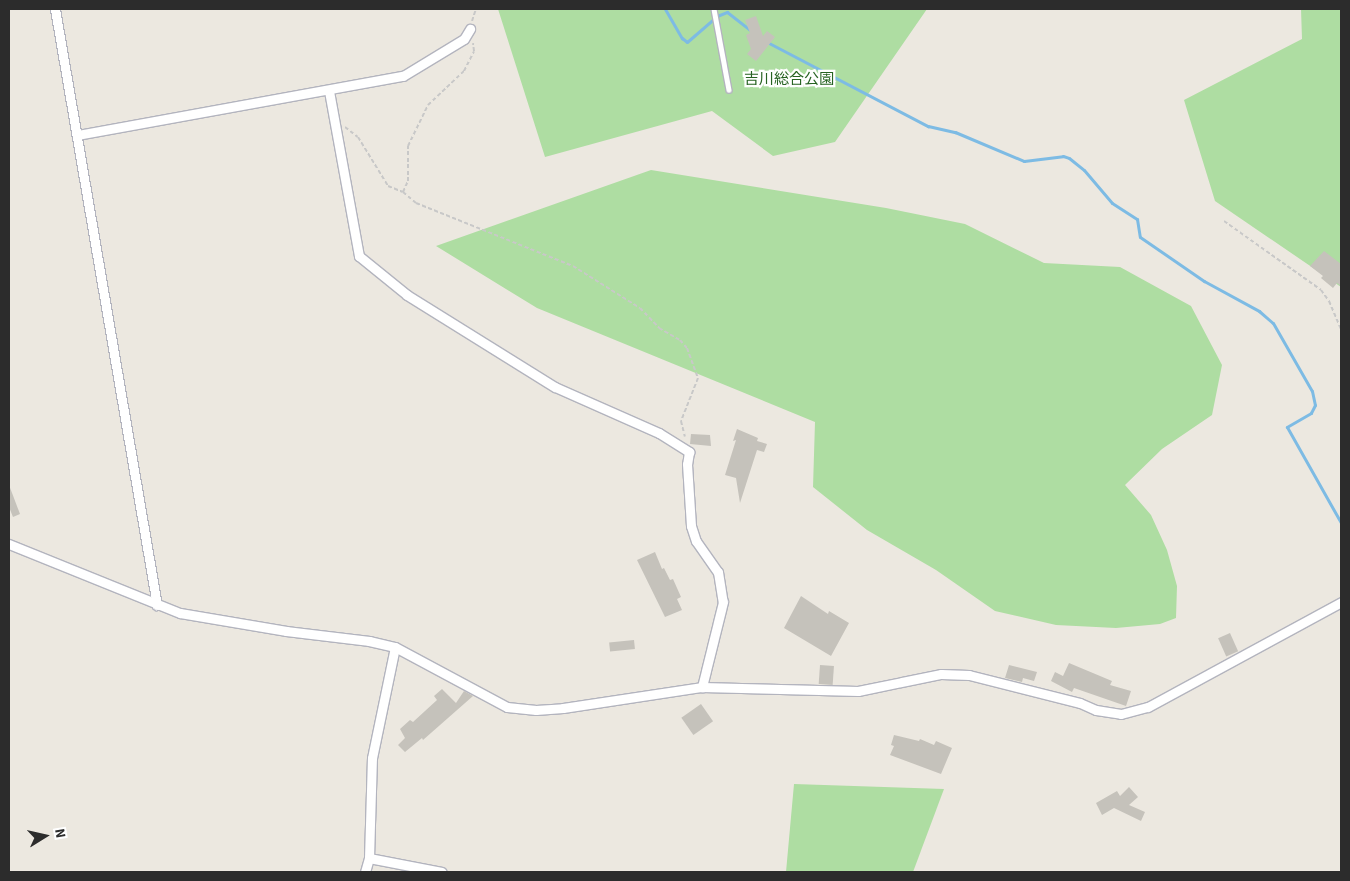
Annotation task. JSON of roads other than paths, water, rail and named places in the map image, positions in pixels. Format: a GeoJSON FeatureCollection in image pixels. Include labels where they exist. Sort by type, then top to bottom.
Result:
{"type":"FeatureCollection","features":[{"type":"Feature","properties":{"kind":"street"},"geometry":{"type":"LineString","coordinates":[[55,9],[157,606]]}},
{"type":"Feature","properties":{"kind":"street"},"geometry":{"type":"LineString","coordinates":[[77,135],[329,91],[403,76],[464,39],[470,29]]}},
{"type":"Feature","properties":{"kind":"street"},"geometry":{"type":"LineString","coordinates":[[329,91],[336,119],[358,256],[407,295],[555,387],[659,434],[689,452],[687,471],[691,526],[696,541],[718,572],[723,602],[702,687]]}},
{"type":"Feature","properties":{"kind":"street"},"geometry":{"type":"LineString","coordinates":[[9,544],[157,606],[180,613],[286,631],[369,641],[395,648],[508,707],[536,710],[563,708],[702,687],[858,692],[941,674],[969,676],[1080,703],[1096,710],[1121,714],[1148,707],[1341,602]]}},
{"type":"Feature","properties":{"kind":"street"},"geometry":{"type":"LineString","coordinates":[[366,872],[369,858],[372,758],[395,648]]}},
{"type":"Feature","properties":{"kind":"street"},"geometry":{"type":"LineString","coordinates":[[369,858],[436,872]]}},
{"type":"Feature","properties":{"kind":"lane"},"geometry":{"type":"LineString","coordinates":[[714,9],[728,90]]}},
{"type":"Feature","properties":{"kind":"waterway"},"geometry":{"type":"LineString","coordinates":[[665,9],[682,38],[687,42],[717,16],[727,12],[750,30]]}},
{"type":"Feature","properties":{"kind":"waterway"},"geometry":{"type":"LineString","coordinates":[[767,42],[928,126],[955,132],[1024,161],[1063,156],[1069,158],[1084,170],[1112,203],[1137,219],[1140,237],[1204,281],[1259,311],[1273,323],[1312,391],[1315,405],[1311,413],[1287,427],[1341,523]]}},
{"type":"Feature","properties":{"kind":"park label","name":"吉川総合公園"},"geometry":{"type":"Point","coordinates":[789,80]}}]}
